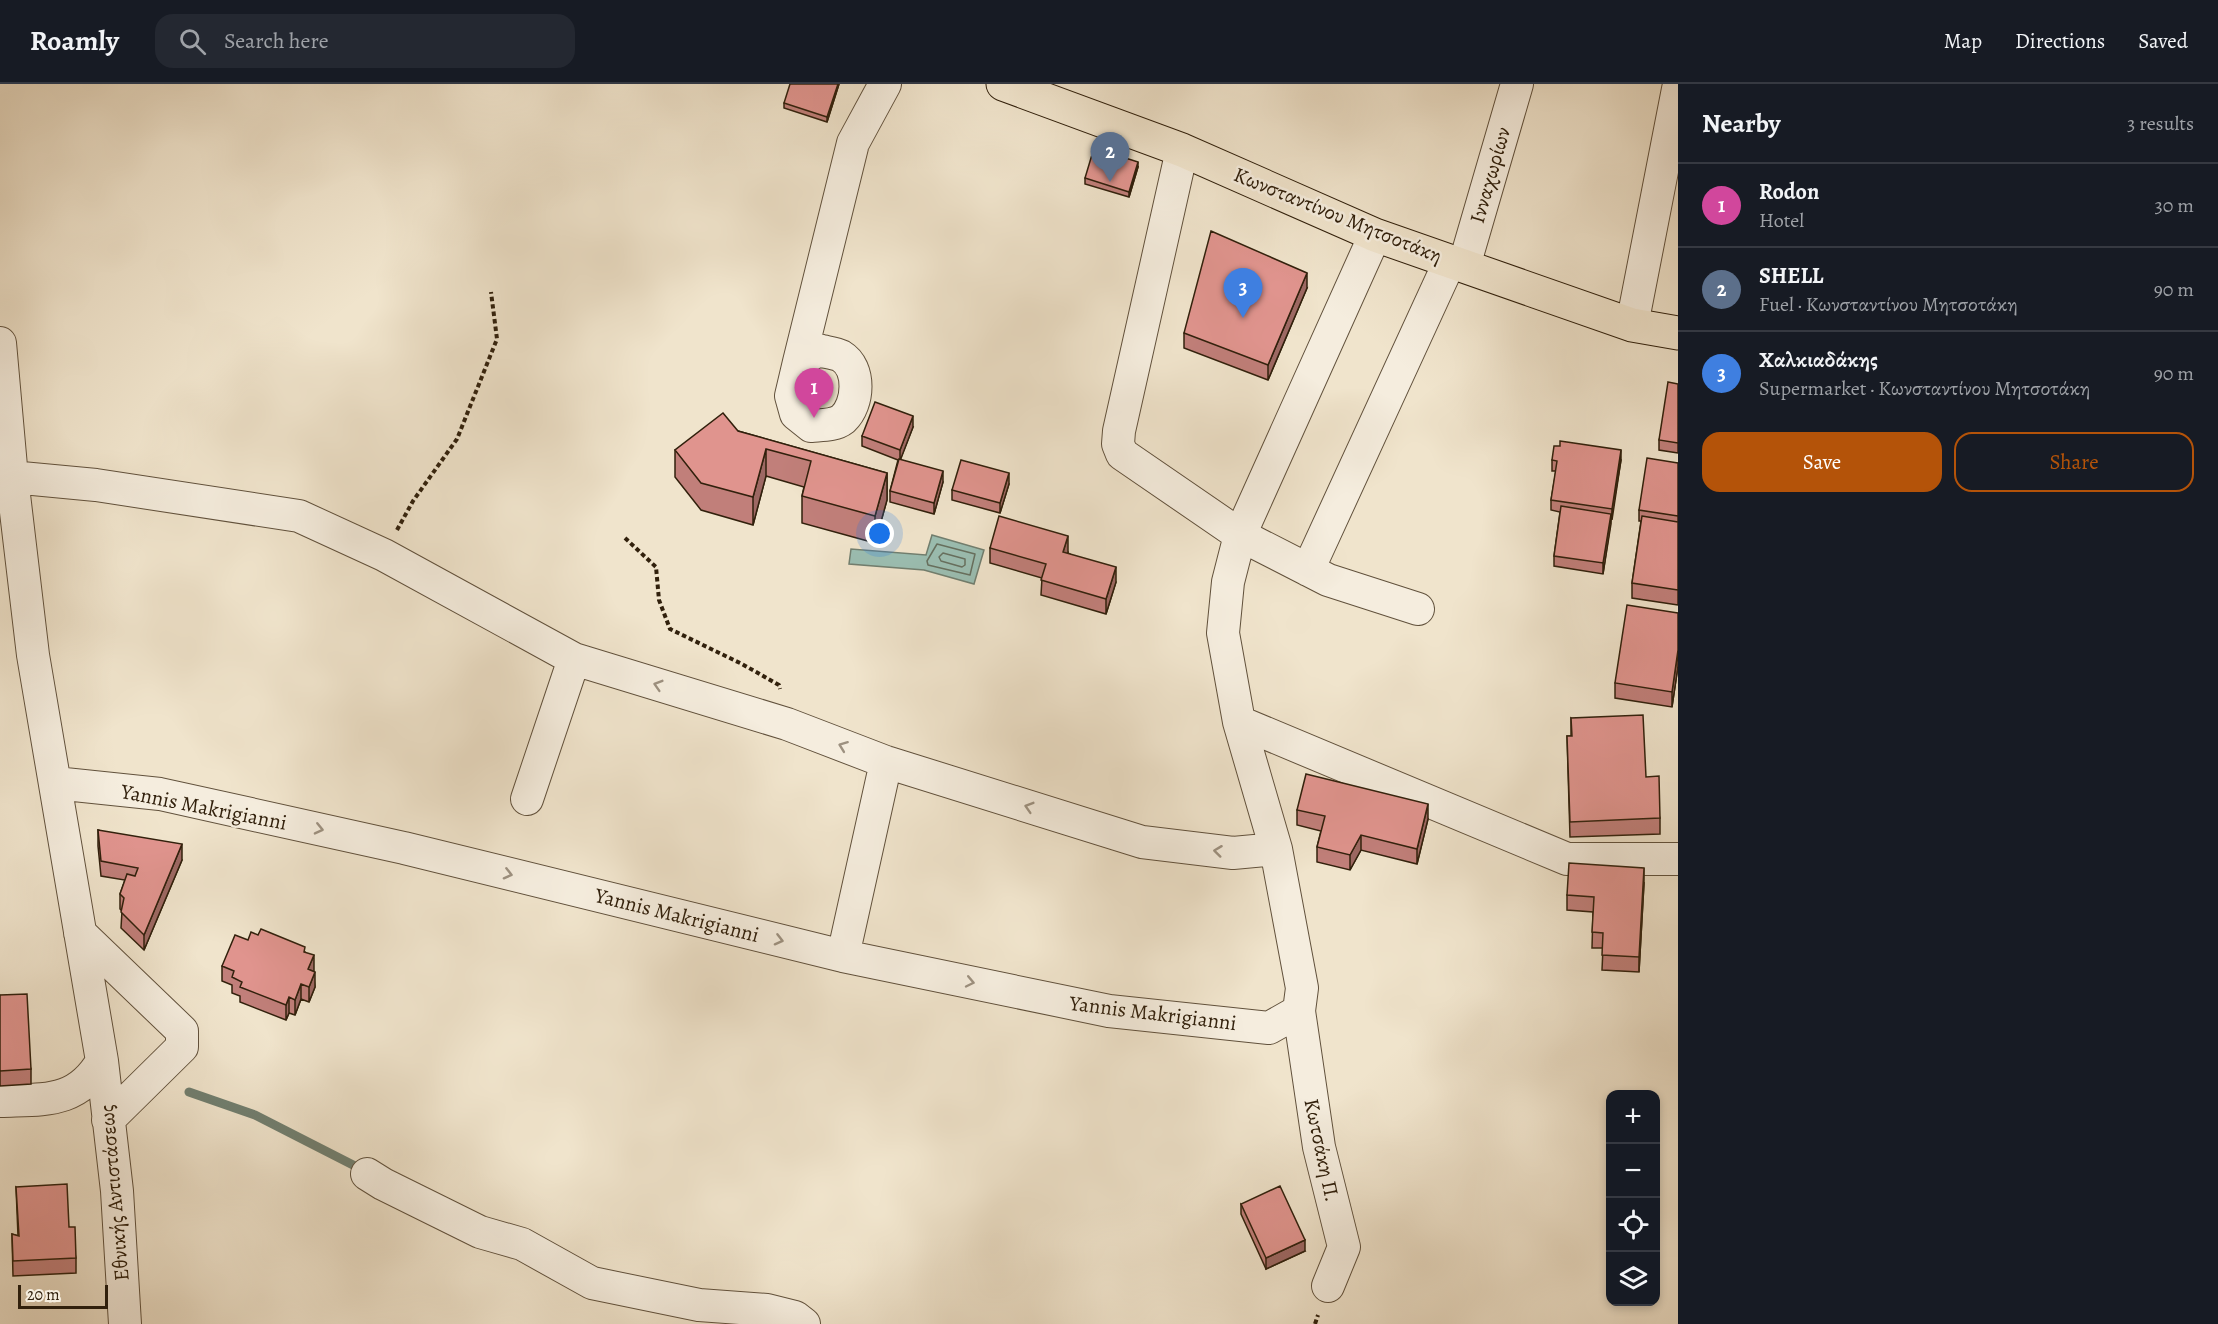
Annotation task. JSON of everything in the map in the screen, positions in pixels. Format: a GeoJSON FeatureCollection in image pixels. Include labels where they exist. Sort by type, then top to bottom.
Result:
{"type":"FeatureCollection","features":[{"type":"Feature","properties":{"kind":"main road","name":"Κωνσταντίνου Μητσοτάκη"},"geometry":{"type":"LineString","coordinates":[[1003,84],[1182,150],[1375,235],[1632,325],[1678,333]]}},
{"type":"Feature","properties":{"kind":"street"},"geometry":{"type":"LineString","coordinates":[[799,362],[853,142],[885,84]]}},
{"type":"Feature","properties":{"kind":"street","name":"Ινναχωρίων"},"geometry":{"type":"LineString","coordinates":[[1308,570],[1457,264],[1517,84]]}},
{"type":"Feature","properties":{"kind":"street"},"geometry":{"type":"LineString","coordinates":[[1632,325],[1678,89]]}},
{"type":"Feature","properties":{"kind":"street"},"geometry":{"type":"LineString","coordinates":[[1182,150],[1122,418],[1118,444],[1122,454],[1240,535],[1328,580],[1418,609]]}},
{"type":"Feature","properties":{"kind":"street","name":"Κωτσάκη Π."},"geometry":{"type":"LineString","coordinates":[[1328,1286],[1344,1247],[1319,1147],[1299,1011],[1302,988],[1276,849],[1239,722],[1223,633],[1228,582],[1240,535],[1375,235]]}},
{"type":"Feature","properties":{"kind":"street","name":"Εθνικής Αντιστάσεως"},"geometry":{"type":"LineString","coordinates":[[0,343],[6,477],[33,655],[102,1061],[117,1191],[125,1324]]}},
{"type":"Feature","properties":{"kind":"street"},"geometry":{"type":"LineString","coordinates":[[6,477],[96,485],[299,516],[384,555],[574,659],[787,724],[886,762],[1142,842],[1233,853],[1276,849]]}},
{"type":"Feature","properties":{"kind":"street"},"geometry":{"type":"LineString","coordinates":[[527,799],[574,659]]}},
{"type":"Feature","properties":{"kind":"street"},"geometry":{"type":"LineString","coordinates":[[1239,722],[1567,859],[1678,858]]}},
{"type":"Feature","properties":{"kind":"street"},"geometry":{"type":"LineString","coordinates":[[843,956],[886,762]]}},
{"type":"Feature","properties":{"kind":"street","name":"Yannis Makrigianni"},"geometry":{"type":"LineString","coordinates":[[55,783],[160,794],[415,851],[843,956],[1109,1011],[1269,1028],[1299,1011]]}},
{"type":"Feature","properties":{"kind":"street"},"geometry":{"type":"LineString","coordinates":[[80,933],[182,1032],[182,1047],[108,1120]]}},
{"type":"Feature","properties":{"kind":"street"},"geometry":{"type":"LineString","coordinates":[[0,1101],[48,1098],[75,1091],[92,1077],[102,1061]]}},
{"type":"Feature","properties":{"kind":"street"},"geometry":{"type":"LineString","coordinates":[[367,1174],[480,1232],[522,1244],[592,1283],[699,1305],[767,1310],[795,1317],[804,1324]]}},
{"type":"Feature","properties":{"kind":"path"},"geometry":{"type":"LineString","coordinates":[[384,555],[412,501],[457,439],[497,339],[491,292]]}},
{"type":"Feature","properties":{"kind":"path"},"geometry":{"type":"LineString","coordinates":[[625,538],[656,567],[659,600],[670,629],[742,664],[778,685],[786,707],[787,724]]}},
{"type":"Feature","properties":{"kind":"water"},"geometry":{"type":"Polygon","coordinates":[[[932,535],[984,550],[974,584],[924,570],[849,564],[851,549],[926,555],[932,535]]]}},
{"type":"Feature","properties":{"kind":"building"},"geometry":{"type":"Polygon","coordinates":[[[790,84],[838,84],[827,117],[784,103],[790,84]]]}},
{"type":"Feature","properties":{"kind":"building"},"geometry":{"type":"Polygon","coordinates":[[[1094,148],[1138,162],[1129,192],[1085,178],[1094,148]]]}},
{"type":"Feature","properties":{"kind":"building"},"geometry":{"type":"Polygon","coordinates":[[[1211,231],[1307,273],[1268,365],[1184,333],[1211,231]]]}},
{"type":"Feature","properties":{"kind":"building"},"geometry":{"type":"Polygon","coordinates":[[[1668,382],[1678,384],[1678,443],[1659,440],[1668,382]]]}},
{"type":"Feature","properties":{"kind":"building"},"geometry":{"type":"Polygon","coordinates":[[[875,402],[913,416],[900,450],[862,436],[875,402]]]}},
{"type":"Feature","properties":{"kind":"building"},"geometry":{"type":"Polygon","coordinates":[[[723,413],[738,431],[887,473],[875,516],[802,496],[811,461],[766,449],[753,497],[701,483],[675,450],[723,413]]]}},
{"type":"Feature","properties":{"kind":"building"},"geometry":{"type":"Polygon","coordinates":[[[1560,441],[1621,450],[1612,509],[1551,500],[1557,461],[1552,460],[1554,446],[1560,446],[1560,441]]]}},
{"type":"Feature","properties":{"kind":"building"},"geometry":{"type":"Polygon","coordinates":[[[1647,458],[1678,463],[1678,516],[1639,510],[1647,458]]]}},
{"type":"Feature","properties":{"kind":"building"},"geometry":{"type":"Polygon","coordinates":[[[899,459],[943,471],[934,503],[890,491],[899,459]]]}},
{"type":"Feature","properties":{"kind":"building"},"geometry":{"type":"Polygon","coordinates":[[[961,460],[1009,473],[1000,503],[952,490],[961,460]]]}},
{"type":"Feature","properties":{"kind":"building"},"geometry":{"type":"Polygon","coordinates":[[[1561,506],[1611,514],[1603,563],[1554,556],[1561,506]]]}},
{"type":"Feature","properties":{"kind":"building"},"geometry":{"type":"Polygon","coordinates":[[[999,516],[1068,536],[1063,552],[1116,567],[1106,599],[1041,580],[1046,564],[990,548],[999,516]]]}},
{"type":"Feature","properties":{"kind":"building"},"geometry":{"type":"Polygon","coordinates":[[[1642,516],[1678,522],[1678,590],[1632,583],[1642,516]]]}},
{"type":"Feature","properties":{"kind":"building"},"geometry":{"type":"Polygon","coordinates":[[[1627,605],[1678,613],[1678,650],[1672,692],[1615,683],[1627,605]]]}},
{"type":"Feature","properties":{"kind":"building"},"geometry":{"type":"Polygon","coordinates":[[[1643,715],[1646,777],[1659,776],[1660,818],[1570,822],[1567,736],[1572,736],[1571,718],[1643,715]]]}},
{"type":"Feature","properties":{"kind":"building"},"geometry":{"type":"Polygon","coordinates":[[[1306,774],[1428,804],[1417,849],[1361,835],[1350,855],[1317,847],[1325,816],[1297,810],[1306,774]]]}},
{"type":"Feature","properties":{"kind":"building"},"geometry":{"type":"Polygon","coordinates":[[[98,830],[182,844],[144,935],[121,912],[124,898],[120,894],[127,874],[135,876],[138,868],[101,861],[98,830]]]}},
{"type":"Feature","properties":{"kind":"building"},"geometry":{"type":"Polygon","coordinates":[[[1569,863],[1644,868],[1639,957],[1602,955],[1603,933],[1592,932],[1594,897],[1567,895],[1569,863]]]}},
{"type":"Feature","properties":{"kind":"building"},"geometry":{"type":"Polygon","coordinates":[[[261,929],[305,947],[304,952],[314,955],[308,969],[315,972],[309,987],[301,984],[295,1000],[289,997],[286,1005],[240,987],[242,982],[232,977],[234,971],[222,966],[235,935],[248,940],[251,932],[258,935],[261,929]]]}},
{"type":"Feature","properties":{"kind":"building"},"geometry":{"type":"Polygon","coordinates":[[[27,994],[31,1069],[0,1071],[0,995],[27,994]]]}},
{"type":"Feature","properties":{"kind":"building"},"geometry":{"type":"Polygon","coordinates":[[[67,1184],[69,1227],[75,1227],[76,1258],[13,1261],[12,1234],[19,1236],[16,1187],[67,1184]]]}},
{"type":"Feature","properties":{"kind":"building"},"geometry":{"type":"Polygon","coordinates":[[[1280,1186],[1305,1240],[1266,1258],[1241,1204],[1280,1186]]]}},
{"type":"Feature","properties":{"kind":"waterway"},"geometry":{"type":"LineString","coordinates":[[189,1092],[255,1115],[355,1166]]}},
{"type":"Feature","properties":{"kind":"place","name":"SHELL"},"geometry":{"type":"Point","coordinates":[1110,182]}},
{"type":"Feature","properties":{"kind":"place","name":"Χαλκιαδάκης"},"geometry":{"type":"Point","coordinates":[1243,318]}},
{"type":"Feature","properties":{"kind":"place","name":"Rodon"},"geometry":{"type":"Point","coordinates":[814,418]}}]}
